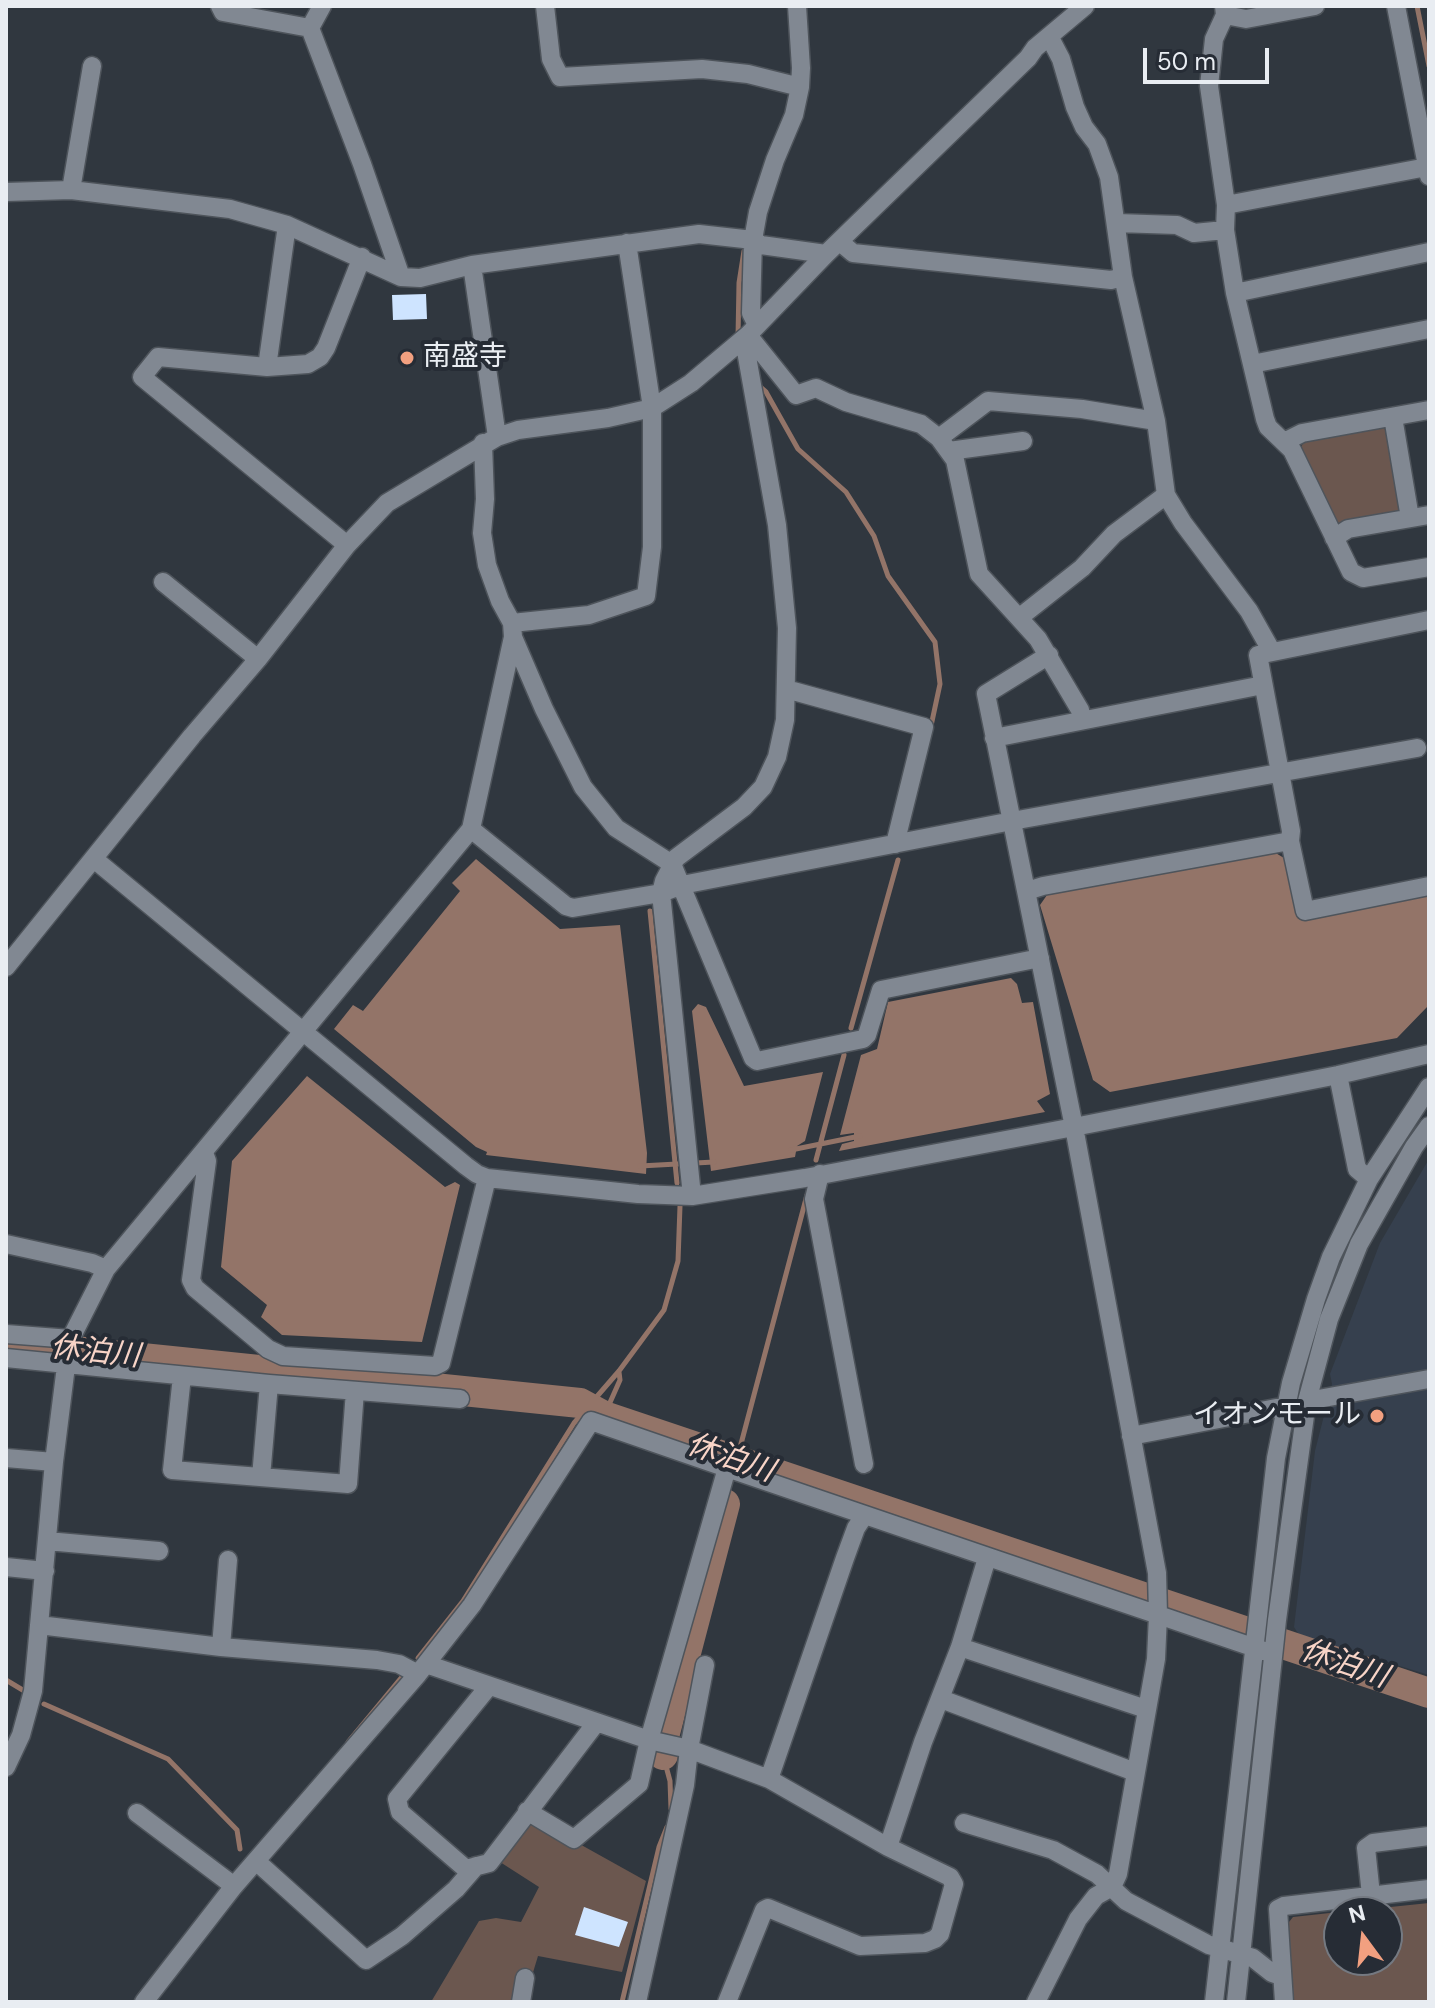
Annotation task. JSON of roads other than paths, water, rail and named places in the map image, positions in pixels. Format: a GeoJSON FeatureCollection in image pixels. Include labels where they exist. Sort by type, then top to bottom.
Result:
{"type":"FeatureCollection","features":[{"type":"Feature","properties":{"kind":"street"},"geometry":{"type":"LineString","coordinates":[[220,6],[223,12],[310,28]]}},
{"type":"Feature","properties":{"kind":"street"},"geometry":{"type":"LineString","coordinates":[[322,6],[310,28],[401,277]]}},
{"type":"Feature","properties":{"kind":"street"},"geometry":{"type":"LineString","coordinates":[[545,6],[551,59],[560,77],[702,69],[748,74],[800,87]]}},
{"type":"Feature","properties":{"kind":"street"},"geometry":{"type":"LineString","coordinates":[[692,1196],[661,893],[672,864],[681,853],[744,807],[763,787],[782,743],[787,628],[777,525],[746,351],[752,330],[753,240],[758,212],[794,115],[800,87],[797,6]]}},
{"type":"Feature","properties":{"kind":"street"},"geometry":{"type":"LineString","coordinates":[[1315,6],[1246,19],[1224,10],[1214,39],[1209,86],[1235,293],[1268,427],[1286,441],[1351,572],[1363,578],[1429,567]]}},
{"type":"Feature","properties":{"kind":"street"},"geometry":{"type":"LineString","coordinates":[[1226,205],[1428,171],[1396,6]]}},
{"type":"Feature","properties":{"kind":"street"},"geometry":{"type":"LineString","coordinates":[[6,967],[258,659],[347,545],[387,503],[490,440],[518,430],[608,418],[652,408],[691,383],[752,330],[1081,7]]}},
{"type":"Feature","properties":{"kind":"street"},"geometry":{"type":"LineString","coordinates":[[1049,36],[1061,59],[1075,107],[1101,155],[1109,177],[1123,277],[1156,421],[1166,495],[1183,523],[1249,611],[1272,652]]}},
{"type":"Feature","properties":{"kind":"street"},"geometry":{"type":"LineString","coordinates":[[71,190],[92,66]]}},
{"type":"Feature","properties":{"kind":"street"},"geometry":{"type":"LineString","coordinates":[[6,192],[71,190],[230,209],[287,225],[401,277],[420,278],[472,265],[699,234],[753,240],[761,245],[833,248],[853,253],[1111,280],[1123,277]]}},
{"type":"Feature","properties":{"kind":"street"},"geometry":{"type":"LineString","coordinates":[[1117,223],[1177,225],[1194,233],[1225,230]]}},
{"type":"Feature","properties":{"kind":"street"},"geometry":{"type":"LineString","coordinates":[[267,367],[287,225]]}},
{"type":"Feature","properties":{"kind":"street"},"geometry":{"type":"LineString","coordinates":[[512,630],[589,615],[646,596],[652,547],[652,408],[627,243]]}},
{"type":"Feature","properties":{"kind":"street"},"geometry":{"type":"LineString","coordinates":[[1235,293],[1429,252]]}},
{"type":"Feature","properties":{"kind":"street"},"geometry":{"type":"LineString","coordinates":[[347,545],[142,377],[158,357],[267,367],[302,366],[320,357],[362,257]]}},
{"type":"Feature","properties":{"kind":"street"},"geometry":{"type":"LineString","coordinates":[[472,265],[490,440],[482,533],[485,554],[500,601],[544,709],[583,787],[616,828],[672,864],[753,1058],[757,1061],[863,1039],[881,990],[1040,958]]}},
{"type":"Feature","properties":{"kind":"street"},"geometry":{"type":"LineString","coordinates":[[1252,364],[1429,329]]}},
{"type":"Feature","properties":{"kind":"street"},"geometry":{"type":"LineString","coordinates":[[752,330],[796,395],[816,388],[846,402],[921,424],[944,444],[955,460],[979,574],[1020,617],[1049,655],[1080,710],[1082,720]]}},
{"type":"Feature","properties":{"kind":"street"},"geometry":{"type":"LineString","coordinates":[[944,444],[988,401],[1082,409],[1156,421]]}},
{"type":"Feature","properties":{"kind":"street"},"geometry":{"type":"LineString","coordinates":[[1286,441],[1302,433],[1429,410]]}},
{"type":"Feature","properties":{"kind":"street"},"geometry":{"type":"LineString","coordinates":[[1393,417],[1410,518]]}},
{"type":"Feature","properties":{"kind":"street"},"geometry":{"type":"LineString","coordinates":[[944,444],[1023,441]]}},
{"type":"Feature","properties":{"kind":"street"},"geometry":{"type":"LineString","coordinates":[[1020,617],[1082,568],[1114,534],[1166,495]]}},
{"type":"Feature","properties":{"kind":"street"},"geometry":{"type":"LineString","coordinates":[[1334,538],[1348,529],[1429,515]]}},
{"type":"Feature","properties":{"kind":"street"},"geometry":{"type":"LineString","coordinates":[[163,582],[258,659]]}},
{"type":"Feature","properties":{"kind":"street"},"geometry":{"type":"LineString","coordinates":[[1429,620],[1258,655],[1305,911],[1429,886]]}},
{"type":"Feature","properties":{"kind":"street"},"geometry":{"type":"LineString","coordinates":[[6,1767],[21,1735],[33,1691],[54,1462],[68,1351],[106,1269],[471,829],[512,630]]}},
{"type":"Feature","properties":{"kind":"street"},"geometry":{"type":"LineString","coordinates":[[1036,2002],[1078,1919],[1096,1896],[1112,1887],[1118,1874],[1156,1659],[1158,1612],[1157,1589],[1131,1436],[1074,1127],[986,694],[1049,655]]}},
{"type":"Feature","properties":{"kind":"street"},"geometry":{"type":"LineString","coordinates":[[994,738],[1263,685]]}},
{"type":"Feature","properties":{"kind":"street"},"geometry":{"type":"LineString","coordinates":[[786,689],[924,727],[895,844]]}},
{"type":"Feature","properties":{"kind":"street"},"geometry":{"type":"LineString","coordinates":[[471,829],[566,906],[573,908],[1012,821],[1417,748]]}},
{"type":"Feature","properties":{"kind":"street"},"geometry":{"type":"LineString","coordinates":[[1027,891],[1290,841]]}},
{"type":"Feature","properties":{"kind":"street"},"geometry":{"type":"LineString","coordinates":[[94,859],[466,1166],[487,1178],[638,1194],[692,1196],[1074,1127],[1429,1054]]}},
{"type":"Feature","properties":{"kind":"street"},"geometry":{"type":"LineString","coordinates":[[1338,1075],[1357,1169],[1369,1179]]}},
{"type":"Feature","properties":{"kind":"street"},"geometry":{"type":"LineString","coordinates":[[1236,2002],[1273,1653],[1268,1617],[1276,1458],[1285,1408],[1331,1257],[1369,1179],[1429,1087]]}},
{"type":"Feature","properties":{"kind":"street"},"geometry":{"type":"LineString","coordinates":[[1214,2002],[1254,1646],[1268,1617],[1307,1401],[1329,1319],[1359,1244],[1429,1126]]}},
{"type":"Feature","properties":{"kind":"street"},"geometry":{"type":"LineString","coordinates":[[204,1153],[207,1161],[191,1280],[195,1288],[268,1349],[283,1356],[435,1366],[441,1363],[487,1178]]}},
{"type":"Feature","properties":{"kind":"street"},"geometry":{"type":"LineString","coordinates":[[820,1174],[814,1199],[864,1464]]}},
{"type":"Feature","properties":{"kind":"street"},"geometry":{"type":"LineString","coordinates":[[6,1244],[92,1263],[106,1269]]}},
{"type":"Feature","properties":{"kind":"street"},"geometry":{"type":"LineString","coordinates":[[6,1334],[182,1376],[460,1399]]}},
{"type":"Feature","properties":{"kind":"street"},"geometry":{"type":"LineString","coordinates":[[6,1358],[68,1351]]}},
{"type":"Feature","properties":{"kind":"street"},"geometry":{"type":"LineString","coordinates":[[182,1376],[172,1470],[348,1484],[355,1391]]}},
{"type":"Feature","properties":{"kind":"street"},"geometry":{"type":"LineString","coordinates":[[1307,1401],[1429,1379]]}},
{"type":"Feature","properties":{"kind":"street"},"geometry":{"type":"LineString","coordinates":[[261,1477],[269,1384]]}},
{"type":"Feature","properties":{"kind":"street"},"geometry":{"type":"LineString","coordinates":[[1131,1436],[1285,1408]]}},
{"type":"Feature","properties":{"kind":"street"},"geometry":{"type":"LineString","coordinates":[[144,2002],[234,1886],[422,1669],[472,1605],[591,1421],[1273,1653]]}},
{"type":"Feature","properties":{"kind":"street"},"geometry":{"type":"LineString","coordinates":[[6,1458],[54,1462]]}},
{"type":"Feature","properties":{"kind":"street"},"geometry":{"type":"LineString","coordinates":[[527,1811],[574,1839],[639,1784],[727,1468]]}},
{"type":"Feature","properties":{"kind":"street"},"geometry":{"type":"LineString","coordinates":[[769,1779],[834,1587],[856,1528],[864,1516]]}},
{"type":"Feature","properties":{"kind":"street"},"geometry":{"type":"LineString","coordinates":[[47,1541],[159,1551]]}},
{"type":"Feature","properties":{"kind":"street"},"geometry":{"type":"LineString","coordinates":[[888,1847],[923,1742],[960,1647],[987,1558]]}},
{"type":"Feature","properties":{"kind":"street"},"geometry":{"type":"LineString","coordinates":[[221,1647],[228,1560]]}},
{"type":"Feature","properties":{"kind":"street"},"geometry":{"type":"LineString","coordinates":[[6,1567],[45,1571]]}},
{"type":"Feature","properties":{"kind":"street"},"geometry":{"type":"LineString","coordinates":[[39,1625],[221,1647],[377,1660],[489,1686],[649,1740],[689,1749],[769,1779],[888,1847],[950,1877],[954,1884],[940,1934],[925,1943],[860,1946],[768,1908],[764,1910],[727,2002]]}},
{"type":"Feature","properties":{"kind":"street"},"geometry":{"type":"LineString","coordinates":[[960,1647],[1146,1709]]}},
{"type":"Feature","properties":{"kind":"street"},"geometry":{"type":"LineString","coordinates":[[637,2002],[685,1785],[705,1665]]}},
{"type":"Feature","properties":{"kind":"street"},"geometry":{"type":"LineString","coordinates":[[489,1686],[397,1799],[400,1812],[466,1869],[489,1863],[596,1723]]}},
{"type":"Feature","properties":{"kind":"street"},"geometry":{"type":"LineString","coordinates":[[941,1699],[1135,1772]]}},
{"type":"Feature","properties":{"kind":"street"},"geometry":{"type":"LineString","coordinates":[[137,1813],[234,1886]]}},
{"type":"Feature","properties":{"kind":"street"},"geometry":{"type":"LineString","coordinates":[[964,1823],[1053,1850],[1097,1874],[1126,1901],[1220,1949],[1253,1958],[1281,1976]]}},
{"type":"Feature","properties":{"kind":"street"},"geometry":{"type":"LineString","coordinates":[[1371,1895],[1366,1848],[1373,1843],[1429,1836]]}},
{"type":"Feature","properties":{"kind":"street"},"geometry":{"type":"LineString","coordinates":[[256,1861],[366,1960],[402,1936],[456,1889],[476,1866]]}},
{"type":"Feature","properties":{"kind":"street"},"geometry":{"type":"LineString","coordinates":[[1284,2002],[1278,1909],[1429,1889]]}},
{"type":"Feature","properties":{"kind":"street"},"geometry":{"type":"LineString","coordinates":[[521,2002],[525,1978]]}},
{"type":"Feature","properties":{"kind":"waterway"},"geometry":{"type":"LineString","coordinates":[[1417,6],[1429,66]]}},
{"type":"Feature","properties":{"kind":"waterway"},"geometry":{"type":"LineString","coordinates":[[738,337],[739,283],[744,251]]}},
{"type":"Feature","properties":{"kind":"waterway"},"geometry":{"type":"LineString","coordinates":[[758,385],[766,392],[798,449],[846,492],[874,536],[888,576],[935,642],[940,684],[931,726]]}},
{"type":"Feature","properties":{"kind":"waterway"},"geometry":{"type":"LineString","coordinates":[[851,1028],[898,860]]}},
{"type":"Feature","properties":{"kind":"waterway"},"geometry":{"type":"LineString","coordinates":[[650,911],[677,1183]]}},
{"type":"Feature","properties":{"kind":"waterway"},"geometry":{"type":"LineString","coordinates":[[816,1160],[844,1055]]}},
{"type":"Feature","properties":{"kind":"waterway"},"geometry":{"type":"LineString","coordinates":[[791,1150],[860,1136]]}},
{"type":"Feature","properties":{"kind":"waterway"},"geometry":{"type":"LineString","coordinates":[[640,1166],[714,1162]]}},
{"type":"Feature","properties":{"kind":"waterway"},"geometry":{"type":"LineString","coordinates":[[737,1459],[807,1195]]}},
{"type":"Feature","properties":{"kind":"waterway"},"geometry":{"type":"LineString","coordinates":[[418,1658],[463,1601],[574,1423],[619,1371],[664,1310],[678,1261],[680,1206]]}},
{"type":"Feature","properties":{"kind":"waterway","name":"休泊川"},"geometry":{"type":"LineString","coordinates":[[6,1344],[580,1403],[604,1416],[1429,1693]]}},
{"type":"Feature","properties":{"kind":"waterway"},"geometry":{"type":"LineString","coordinates":[[604,1416],[620,1380],[619,1372]]}},
{"type":"Feature","properties":{"kind":"waterway"},"geometry":{"type":"LineString","coordinates":[[663,1755],[665,1733],[725,1504]]}},
{"type":"Feature","properties":{"kind":"waterway"},"geometry":{"type":"LineString","coordinates":[[348,1742],[401,1678]]}},
{"type":"Feature","properties":{"kind":"waterway"},"geometry":{"type":"LineString","coordinates":[[6,1680],[26,1692]]}},
{"type":"Feature","properties":{"kind":"waterway"},"geometry":{"type":"LineString","coordinates":[[44,1704],[168,1759],[237,1830],[240,1849]]}},
{"type":"Feature","properties":{"kind":"waterway"},"geometry":{"type":"LineString","coordinates":[[663,1755],[670,1781],[671,1809]]}},
{"type":"Feature","properties":{"kind":"waterway"},"geometry":{"type":"LineString","coordinates":[[622,2002],[659,1847],[667,1827]]}},
{"type":"Feature","properties":{"kind":"place","name":"南盛寺"},"geometry":{"type":"Point","coordinates":[407,358]}},
{"type":"Feature","properties":{"kind":"place","name":"イオンモール"},"geometry":{"type":"Point","coordinates":[1377,1416]}}]}
